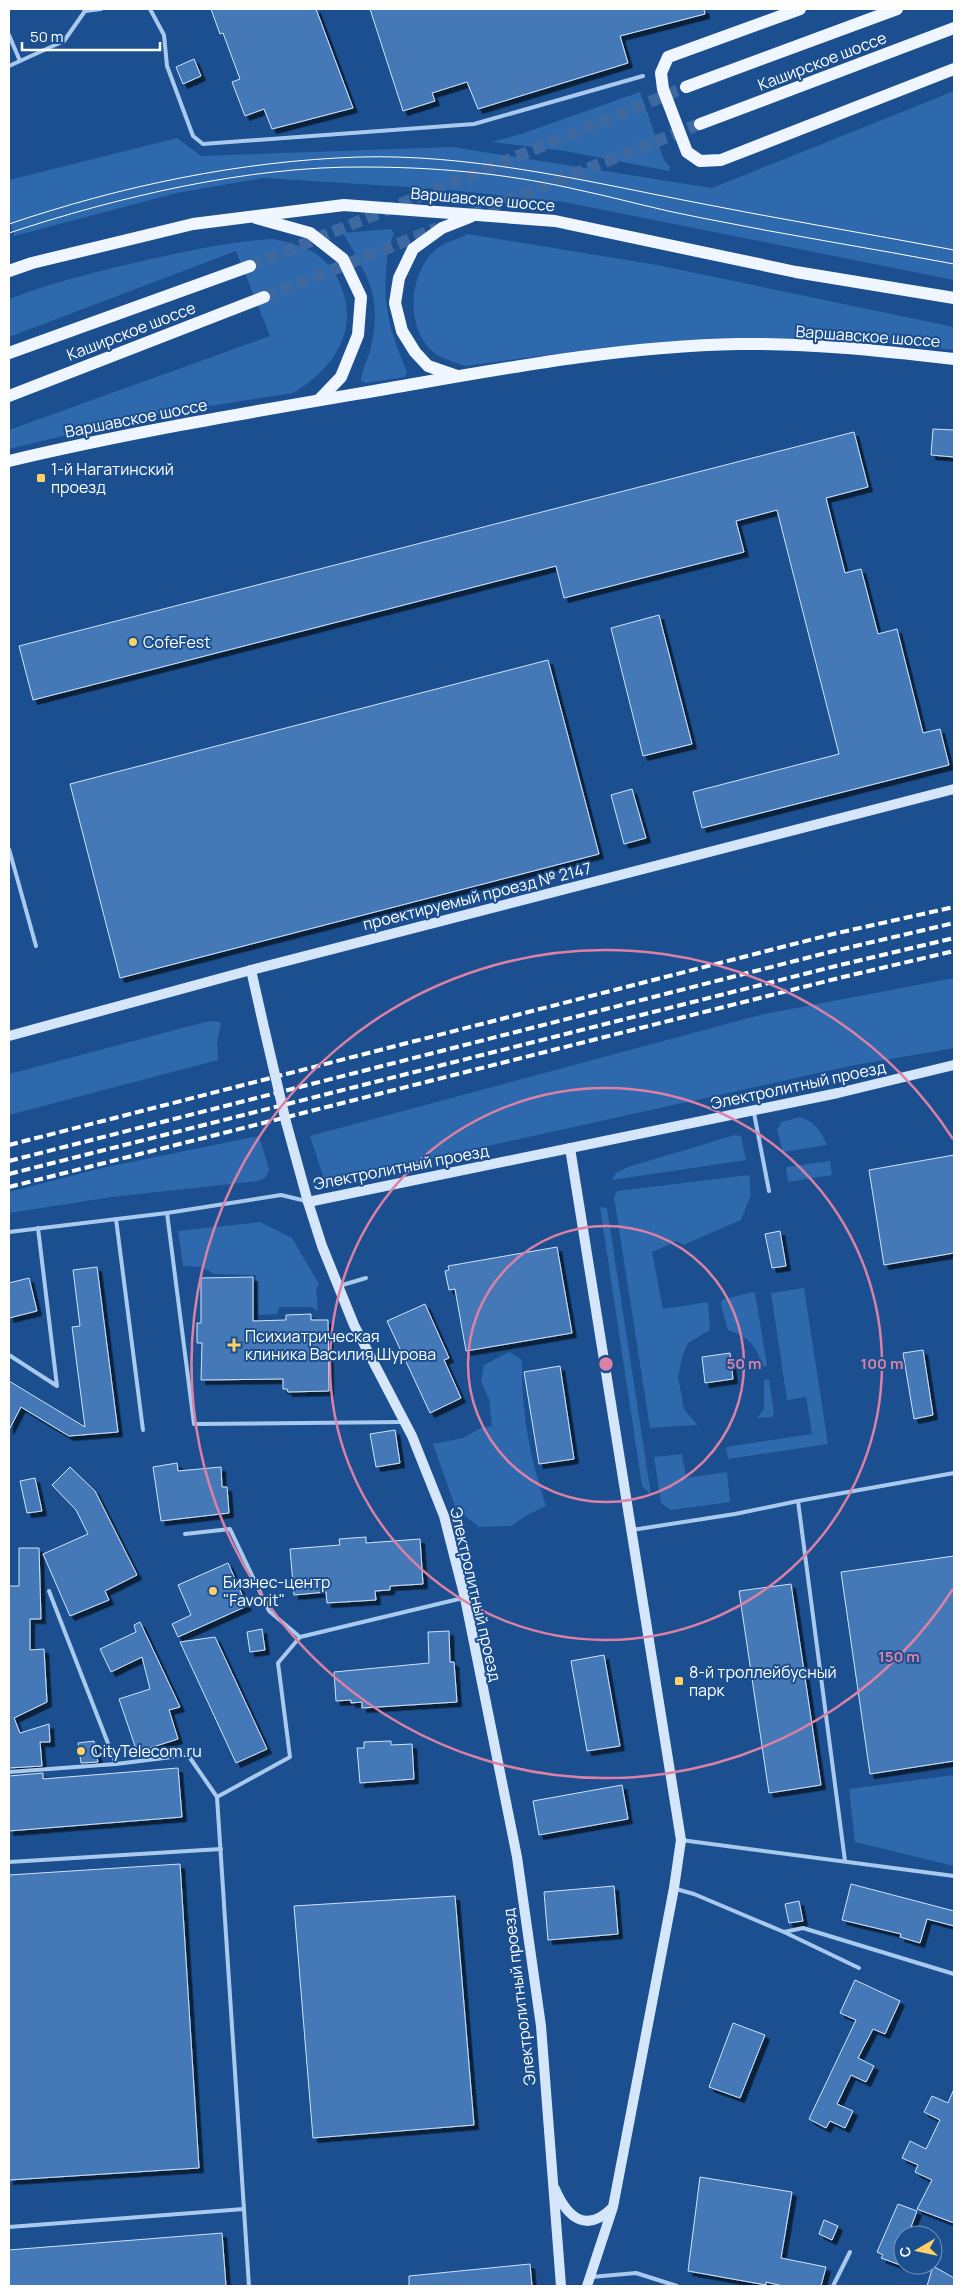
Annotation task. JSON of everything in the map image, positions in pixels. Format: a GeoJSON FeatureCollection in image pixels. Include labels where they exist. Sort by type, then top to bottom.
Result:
{"type":"FeatureCollection","features":[{"type":"Feature","properties":{"kind":"main road"},"geometry":{"type":"LineString","coordinates":[[800,9],[668,57],[661,73],[663,89],[687,152],[700,161],[722,160],[954,70]]}},
{"type":"Feature","properties":{"kind":"main road","name":"Каширское шоссе"},"geometry":{"type":"LineString","coordinates":[[686,87],[897,9]]}},
{"type":"Feature","properties":{"kind":"main road","name":"Каширское шоссе"},"geometry":{"type":"LineString","coordinates":[[700,124],[954,28]]}},
{"type":"Feature","properties":{"kind":"main road","name":"Варшавское шоссе"},"geometry":{"type":"LineString","coordinates":[[9,271],[32,263],[193,224],[344,205],[555,221],[796,272],[954,298]]}},
{"type":"Feature","properties":{"kind":"main road"},"geometry":{"type":"LineString","coordinates":[[250,216],[310,233],[342,259],[361,297],[358,335],[341,377],[319,400]]}},
{"type":"Feature","properties":{"kind":"main road"},"geometry":{"type":"LineString","coordinates":[[458,376],[428,366],[415,352],[402,331],[395,303],[399,278],[413,249],[442,228],[472,216]]}},
{"type":"Feature","properties":{"kind":"main road","name":"Каширское шоссе"},"geometry":{"type":"LineString","coordinates":[[9,353],[250,266]]}},
{"type":"Feature","properties":{"kind":"main road","name":"Каширское шоссе"},"geometry":{"type":"LineString","coordinates":[[9,396],[264,297]]}},
{"type":"Feature","properties":{"kind":"main road","name":"Варшавское шоссе"},"geometry":{"type":"LineString","coordinates":[[9,461],[206,420],[458,376],[613,353],[739,344],[865,349],[954,359]]}},
{"type":"Feature","properties":{"kind":"street","name":"проектируемый проезд № 2147"},"geometry":{"type":"LineString","coordinates":[[9,1036],[250,970],[954,789]]}},
{"type":"Feature","properties":{"kind":"street"},"geometry":{"type":"LineString","coordinates":[[250,970],[286,1122],[308,1202]]}},
{"type":"Feature","properties":{"kind":"street","name":"Электролитный проезд"},"geometry":{"type":"LineString","coordinates":[[560,2286],[541,2026],[517,1857],[465,1598],[444,1516],[406,1422],[354,1325],[308,1202],[838,1093],[954,1066]]}},
{"type":"Feature","properties":{"kind":"street"},"geometry":{"type":"LineString","coordinates":[[570,1148],[681,1840],[674,1888],[613,2207],[588,2282]]}},
{"type":"Feature","properties":{"kind":"street"},"geometry":{"type":"LineString","coordinates":[[552,2180],[560,2200],[570,2214],[581,2220],[591,2221],[603,2217],[613,2207]]}},
{"type":"Feature","properties":{"kind":"lane"},"geometry":{"type":"LineString","coordinates":[[9,66],[64,41],[85,10],[101,9]]}},
{"type":"Feature","properties":{"kind":"lane"},"geometry":{"type":"LineString","coordinates":[[150,9],[164,36],[167,66],[193,136],[203,144],[474,124],[643,76]]}},
{"type":"Feature","properties":{"kind":"lane"},"geometry":{"type":"LineString","coordinates":[[9,35],[20,61]]}},
{"type":"Feature","properties":{"kind":"lane"},"geometry":{"type":"LineString","coordinates":[[9,849],[36,946]]}},
{"type":"Feature","properties":{"kind":"lane"},"geometry":{"type":"LineString","coordinates":[[754,1110],[769,1191]]}},
{"type":"Feature","properties":{"kind":"lane"},"geometry":{"type":"LineString","coordinates":[[9,1232],[167,1213],[281,1195],[308,1202]]}},
{"type":"Feature","properties":{"kind":"lane"},"geometry":{"type":"LineString","coordinates":[[167,1213],[194,1424],[406,1422]]}},
{"type":"Feature","properties":{"kind":"lane"},"geometry":{"type":"LineString","coordinates":[[116,1219],[143,1430]]}},
{"type":"Feature","properties":{"kind":"lane"},"geometry":{"type":"LineString","coordinates":[[9,1355],[57,1386],[38,1228]]}},
{"type":"Feature","properties":{"kind":"lane"},"geometry":{"type":"LineString","coordinates":[[339,1286],[366,1278]]}},
{"type":"Feature","properties":{"kind":"lane"},"geometry":{"type":"LineString","coordinates":[[632,1530],[735,1514],[798,1500],[954,1473]]}},
{"type":"Feature","properties":{"kind":"lane"},"geometry":{"type":"LineString","coordinates":[[798,1500],[845,1861]]}},
{"type":"Feature","properties":{"kind":"lane"},"geometry":{"type":"LineString","coordinates":[[185,1534],[230,1529],[268,1611],[300,1637]]}},
{"type":"Feature","properties":{"kind":"lane"},"geometry":{"type":"LineString","coordinates":[[49,1591],[116,1764]]}},
{"type":"Feature","properties":{"kind":"lane"},"geometry":{"type":"LineString","coordinates":[[217,1797],[290,1758],[278,1663],[300,1637],[465,1598]]}},
{"type":"Feature","properties":{"kind":"lane"},"geometry":{"type":"LineString","coordinates":[[9,1772],[116,1764],[188,1755],[217,1797],[248,2286]]}},
{"type":"Feature","properties":{"kind":"lane"},"geometry":{"type":"LineString","coordinates":[[681,1840],[954,1876]]}},
{"type":"Feature","properties":{"kind":"lane"},"geometry":{"type":"LineString","coordinates":[[9,1862],[221,1849]]}},
{"type":"Feature","properties":{"kind":"lane"},"geometry":{"type":"LineString","coordinates":[[674,1888],[694,1894],[784,1932],[859,1968]]}},
{"type":"Feature","properties":{"kind":"lane"},"geometry":{"type":"LineString","coordinates":[[784,1932],[803,1928],[954,1974]]}},
{"type":"Feature","properties":{"kind":"lane"},"geometry":{"type":"LineString","coordinates":[[9,2227],[244,2209]]}},
{"type":"Feature","properties":{"kind":"lane"},"geometry":{"type":"LineString","coordinates":[[833,2286],[850,2252]]}},
{"type":"Feature","properties":{"kind":"lane"},"geometry":{"type":"LineString","coordinates":[[588,2282],[636,2273],[677,2286]]}},
{"type":"Feature","properties":{"kind":"shaded area"},"geometry":{"type":"Polygon","coordinates":[[[954,91],[954,280],[564,202],[440,189],[263,178],[177,193],[14,236],[9,218],[9,180],[177,138],[201,156],[452,147],[712,188],[954,91]]]}},
{"type":"Feature","properties":{"kind":"shaded area"},"geometry":{"type":"Polygon","coordinates":[[[640,92],[664,160],[670,167],[669,171],[565,151],[492,142],[521,134],[640,92]]]}},
{"type":"Feature","properties":{"kind":"shaded area"},"geometry":{"type":"Polygon","coordinates":[[[391,229],[394,234],[387,257],[385,286],[387,312],[397,347],[407,372],[404,377],[366,383],[361,381],[374,332],[374,302],[366,276],[343,233],[391,229]]]}},
{"type":"Feature","properties":{"kind":"shaded area"},"geometry":{"type":"Polygon","coordinates":[[[468,234],[657,265],[954,327],[954,350],[849,339],[777,339],[609,347],[465,366],[440,357],[428,347],[416,324],[414,298],[420,272],[434,251],[446,243],[468,234]]]}},
{"type":"Feature","properties":{"kind":"shaded area"},"geometry":{"type":"Polygon","coordinates":[[[274,239],[302,247],[321,258],[337,277],[342,289],[347,321],[344,336],[338,350],[319,374],[293,393],[146,416],[9,449],[9,430],[270,336],[236,251],[9,337],[9,299],[59,282],[146,260],[226,244],[274,239]]]}},
{"type":"Feature","properties":{"kind":"shaded area"},"geometry":{"type":"Polygon","coordinates":[[[954,978],[954,1048],[850,1066],[325,1182],[310,1136],[760,1015],[954,978]]]}},
{"type":"Feature","properties":{"kind":"shaded area"},"geometry":{"type":"Polygon","coordinates":[[[209,1021],[221,1022],[217,1043],[218,1060],[9,1115],[9,1074],[209,1021]]]}},
{"type":"Feature","properties":{"kind":"shaded area"},"geometry":{"type":"Polygon","coordinates":[[[800,1117],[817,1128],[827,1145],[783,1152],[777,1130],[781,1122],[800,1117]]]}},
{"type":"Feature","properties":{"kind":"shaded area"},"geometry":{"type":"Polygon","coordinates":[[[735,1135],[741,1136],[746,1160],[612,1180],[616,1173],[628,1167],[735,1135]]]}},
{"type":"Feature","properties":{"kind":"shaded area"},"geometry":{"type":"Polygon","coordinates":[[[259,1136],[269,1169],[266,1177],[258,1181],[112,1197],[9,1213],[9,1192],[102,1168],[259,1136]]]}},
{"type":"Feature","properties":{"kind":"shaded area"},"geometry":{"type":"Polygon","coordinates":[[[830,1161],[832,1175],[788,1182],[786,1167],[830,1161]]]}},
{"type":"Feature","properties":{"kind":"shaded area"},"geometry":{"type":"Polygon","coordinates":[[[749,1175],[751,1195],[741,1220],[683,1245],[677,1241],[652,1252],[663,1309],[708,1302],[710,1330],[688,1343],[683,1354],[678,1377],[684,1409],[697,1425],[650,1428],[614,1197],[617,1191],[749,1175]]]}},
{"type":"Feature","properties":{"kind":"shaded area"},"geometry":{"type":"Polygon","coordinates":[[[600,1207],[607,1208],[651,1495],[642,1486],[600,1207]]]}},
{"type":"Feature","properties":{"kind":"shaded area"},"geometry":{"type":"Polygon","coordinates":[[[260,1222],[292,1238],[319,1284],[316,1288],[318,1311],[311,1307],[279,1307],[277,1314],[258,1315],[256,1275],[214,1274],[202,1267],[183,1266],[178,1231],[260,1222]]]}},
{"type":"Feature","properties":{"kind":"shaded area"},"geometry":{"type":"Polygon","coordinates":[[[804,1288],[828,1444],[728,1459],[726,1447],[812,1434],[806,1397],[787,1400],[771,1293],[804,1288]]]}},
{"type":"Feature","properties":{"kind":"shaded area"},"geometry":{"type":"Polygon","coordinates":[[[752,1292],[755,1293],[767,1365],[764,1367],[761,1365],[760,1358],[750,1342],[728,1330],[721,1305],[722,1300],[752,1292]]]}},
{"type":"Feature","properties":{"kind":"shaded area"},"geometry":{"type":"Polygon","coordinates":[[[509,1352],[522,1360],[525,1416],[535,1470],[546,1506],[525,1516],[512,1526],[479,1527],[456,1509],[433,1444],[463,1438],[481,1428],[492,1426],[489,1399],[481,1382],[484,1365],[509,1352]]]}},
{"type":"Feature","properties":{"kind":"shaded area"},"geometry":{"type":"Polygon","coordinates":[[[764,1379],[769,1380],[774,1412],[772,1417],[757,1418],[764,1409],[764,1379]]]}},
{"type":"Feature","properties":{"kind":"shaded area"},"geometry":{"type":"Polygon","coordinates":[[[682,1454],[686,1478],[727,1472],[730,1502],[671,1510],[661,1503],[654,1457],[682,1454]]]}},
{"type":"Feature","properties":{"kind":"shaded area"},"geometry":{"type":"Polygon","coordinates":[[[954,1775],[954,1866],[855,1842],[849,1789],[954,1775]]]}},
{"type":"Feature","properties":{"kind":"building"},"geometry":{"type":"Polygon","coordinates":[[[211,9],[316,9],[353,108],[272,129],[264,109],[245,116],[232,82],[240,79],[223,33],[220,34],[211,9]]]}},
{"type":"Feature","properties":{"kind":"building"},"geometry":{"type":"Polygon","coordinates":[[[370,9],[704,9],[705,14],[620,36],[628,63],[478,109],[467,82],[432,93],[435,101],[403,111],[370,9]]]}},
{"type":"Feature","properties":{"kind":"building"},"geometry":{"type":"Polygon","coordinates":[[[194,59],[201,76],[183,84],[176,67],[194,59]]]}},
{"type":"Feature","properties":{"kind":"building"},"geometry":{"type":"Polygon","coordinates":[[[933,429],[954,430],[954,457],[931,455],[933,429]]]}},
{"type":"Feature","properties":{"kind":"building"},"geometry":{"type":"Polygon","coordinates":[[[854,432],[868,487],[826,498],[845,573],[861,569],[878,634],[897,629],[923,733],[940,729],[949,765],[702,828],[693,792],[839,754],[777,510],[736,521],[744,552],[564,598],[556,566],[33,700],[19,646],[854,432]]]}},
{"type":"Feature","properties":{"kind":"building"},"geometry":{"type":"Polygon","coordinates":[[[659,615],[692,744],[643,756],[611,628],[659,615]]]}},
{"type":"Feature","properties":{"kind":"building"},"geometry":{"type":"Polygon","coordinates":[[[548,660],[599,854],[120,978],[70,784],[548,660]]]}},
{"type":"Feature","properties":{"kind":"building"},"geometry":{"type":"Polygon","coordinates":[[[632,789],[646,838],[624,844],[611,795],[632,789]]]}},
{"type":"Feature","properties":{"kind":"building"},"geometry":{"type":"Polygon","coordinates":[[[954,1155],[954,1253],[884,1265],[869,1170],[954,1155]]]}},
{"type":"Feature","properties":{"kind":"building"},"geometry":{"type":"Polygon","coordinates":[[[780,1231],[786,1266],[772,1268],[765,1234],[780,1231]]]}},
{"type":"Feature","properties":{"kind":"building"},"geometry":{"type":"Polygon","coordinates":[[[557,1247],[572,1333],[466,1351],[455,1289],[449,1290],[445,1271],[449,1270],[448,1266],[557,1247]]]}},
{"type":"Feature","properties":{"kind":"building"},"geometry":{"type":"Polygon","coordinates":[[[97,1267],[118,1432],[69,1436],[21,1407],[9,1430],[9,1381],[85,1427],[72,1327],[80,1326],[73,1270],[97,1267]]]}},
{"type":"Feature","properties":{"kind":"building"},"geometry":{"type":"Polygon","coordinates":[[[253,1277],[253,1321],[286,1320],[286,1315],[311,1314],[311,1320],[328,1320],[329,1391],[288,1392],[287,1389],[283,1389],[283,1379],[201,1380],[202,1343],[197,1343],[197,1323],[201,1323],[201,1278],[253,1277]]]}},
{"type":"Feature","properties":{"kind":"building"},"geometry":{"type":"Polygon","coordinates":[[[29,1278],[37,1311],[9,1318],[9,1283],[29,1278]]]}},
{"type":"Feature","properties":{"kind":"building"},"geometry":{"type":"Polygon","coordinates":[[[425,1304],[449,1358],[444,1360],[461,1398],[430,1413],[387,1321],[425,1304]]]}},
{"type":"Feature","properties":{"kind":"building"},"geometry":{"type":"Polygon","coordinates":[[[923,1350],[933,1415],[914,1419],[903,1353],[923,1350]]]}},
{"type":"Feature","properties":{"kind":"building"},"geometry":{"type":"Polygon","coordinates":[[[730,1353],[733,1379],[705,1383],[702,1357],[730,1353]]]}},
{"type":"Feature","properties":{"kind":"building"},"geometry":{"type":"Polygon","coordinates":[[[560,1366],[574,1459],[539,1464],[524,1372],[560,1366]]]}},
{"type":"Feature","properties":{"kind":"building"},"geometry":{"type":"Polygon","coordinates":[[[395,1430],[400,1463],[376,1467],[370,1434],[395,1430]]]}},
{"type":"Feature","properties":{"kind":"building"},"geometry":{"type":"Polygon","coordinates":[[[177,1463],[178,1471],[221,1467],[222,1487],[227,1487],[229,1513],[161,1521],[153,1467],[177,1463]]]}},
{"type":"Feature","properties":{"kind":"building"},"geometry":{"type":"Polygon","coordinates":[[[70,1467],[95,1491],[137,1575],[105,1591],[109,1600],[70,1616],[43,1554],[88,1534],[76,1510],[52,1485],[70,1467]]]}},
{"type":"Feature","properties":{"kind":"building"},"geometry":{"type":"Polygon","coordinates":[[[35,1478],[42,1511],[27,1513],[20,1481],[35,1478]]]}},
{"type":"Feature","properties":{"kind":"building"},"geometry":{"type":"Polygon","coordinates":[[[366,1537],[366,1543],[420,1539],[423,1584],[390,1586],[390,1590],[375,1591],[376,1600],[327,1603],[326,1592],[294,1595],[290,1549],[340,1545],[339,1539],[366,1537]]]}},
{"type":"Feature","properties":{"kind":"building"},"geometry":{"type":"Polygon","coordinates":[[[19,1548],[39,1548],[41,1619],[30,1619],[30,1650],[44,1649],[47,1702],[14,1718],[20,1733],[49,1724],[50,1742],[40,1742],[42,1766],[9,1768],[9,1586],[19,1586],[19,1548]]]}},
{"type":"Feature","properties":{"kind":"building"},"geometry":{"type":"Polygon","coordinates":[[[954,1556],[954,1761],[870,1774],[841,1572],[954,1556]]]}},
{"type":"Feature","properties":{"kind":"building","name":"Бизнес-центр \"Favorit\""},"geometry":{"type":"Polygon","coordinates":[[[228,1563],[247,1606],[178,1637],[172,1624],[191,1615],[178,1585],[228,1563]]]}},
{"type":"Feature","properties":{"kind":"building"},"geometry":{"type":"Polygon","coordinates":[[[791,1584],[821,1785],[769,1793],[739,1591],[791,1584]]]}},
{"type":"Feature","properties":{"kind":"building"},"geometry":{"type":"Polygon","coordinates":[[[140,1622],[180,1707],[169,1710],[178,1739],[137,1752],[119,1699],[150,1689],[142,1657],[111,1672],[100,1649],[136,1632],[134,1625],[140,1622]]]}},
{"type":"Feature","properties":{"kind":"building"},"geometry":{"type":"Polygon","coordinates":[[[262,1629],[265,1650],[250,1652],[247,1632],[262,1629]]]}},
{"type":"Feature","properties":{"kind":"building"},"geometry":{"type":"Polygon","coordinates":[[[449,1631],[450,1662],[454,1662],[457,1702],[362,1708],[362,1702],[351,1703],[351,1700],[336,1701],[334,1672],[429,1663],[428,1632],[449,1631]]]}},
{"type":"Feature","properties":{"kind":"building"},"geometry":{"type":"Polygon","coordinates":[[[215,1637],[267,1749],[236,1763],[180,1642],[215,1637]]]}},
{"type":"Feature","properties":{"kind":"building"},"geometry":{"type":"Polygon","coordinates":[[[604,1655],[620,1746],[587,1751],[571,1661],[604,1655]]]}},
{"type":"Feature","properties":{"kind":"building"},"geometry":{"type":"Polygon","coordinates":[[[94,1741],[98,1762],[81,1763],[78,1743],[94,1741]]]}},
{"type":"Feature","properties":{"kind":"building"},"geometry":{"type":"Polygon","coordinates":[[[391,1741],[391,1745],[412,1744],[414,1779],[360,1783],[357,1748],[364,1748],[364,1742],[391,1741]]]}},
{"type":"Feature","properties":{"kind":"building"},"geometry":{"type":"Polygon","coordinates":[[[178,1768],[182,1817],[9,1831],[9,1776],[43,1773],[43,1779],[178,1768]]]}},
{"type":"Feature","properties":{"kind":"building"},"geometry":{"type":"Polygon","coordinates":[[[622,1785],[628,1819],[539,1835],[533,1801],[622,1785]]]}},
{"type":"Feature","properties":{"kind":"building"},"geometry":{"type":"Polygon","coordinates":[[[180,1864],[199,2168],[9,2180],[9,1875],[180,1864]]]}},
{"type":"Feature","properties":{"kind":"building"},"geometry":{"type":"Polygon","coordinates":[[[851,1884],[954,1911],[954,1926],[927,1919],[920,1943],[900,1937],[901,1934],[842,1920],[851,1884]]]}},
{"type":"Feature","properties":{"kind":"building"},"geometry":{"type":"Polygon","coordinates":[[[614,1886],[618,1934],[548,1940],[544,1892],[614,1886]]]}},
{"type":"Feature","properties":{"kind":"building"},"geometry":{"type":"Polygon","coordinates":[[[455,1896],[474,2125],[313,2138],[294,1906],[455,1896]]]}},
{"type":"Feature","properties":{"kind":"building"},"geometry":{"type":"Polygon","coordinates":[[[799,1901],[803,1921],[789,1923],[785,1904],[799,1901]]]}},
{"type":"Feature","properties":{"kind":"building"},"geometry":{"type":"Polygon","coordinates":[[[855,1980],[900,2001],[885,2034],[873,2029],[858,2058],[874,2066],[866,2082],[851,2075],[837,2104],[853,2111],[845,2128],[830,2121],[826,2128],[809,2119],[856,2020],[840,2013],[855,1980]]]}},
{"type":"Feature","properties":{"kind":"building"},"geometry":{"type":"Polygon","coordinates":[[[733,2023],[765,2035],[740,2098],[709,2087],[733,2023]]]}},
{"type":"Feature","properties":{"kind":"building"},"geometry":{"type":"Polygon","coordinates":[[[954,2089],[954,2223],[917,2209],[932,2180],[915,2172],[918,2165],[902,2158],[910,2141],[926,2149],[940,2120],[924,2112],[932,2096],[948,2103],[954,2089]]]}},
{"type":"Feature","properties":{"kind":"building"},"geometry":{"type":"Polygon","coordinates":[[[700,2177],[792,2192],[781,2258],[826,2267],[821,2286],[783,2286],[766,2282],[766,2285],[688,2271],[700,2177]]]}},
{"type":"Feature","properties":{"kind":"building"},"geometry":{"type":"Polygon","coordinates":[[[898,2204],[917,2211],[912,2225],[893,2225],[893,2262],[881,2258],[883,2255],[877,2252],[898,2204]]]}},
{"type":"Feature","properties":{"kind":"building"},"geometry":{"type":"Polygon","coordinates":[[[824,2220],[838,2226],[832,2240],[819,2234],[824,2220]]]}},
{"type":"Feature","properties":{"kind":"building"},"geometry":{"type":"Polygon","coordinates":[[[222,2233],[226,2286],[9,2286],[9,2250],[222,2233]]]}},
{"type":"Feature","properties":{"kind":"building"},"geometry":{"type":"Polygon","coordinates":[[[530,2264],[532,2286],[409,2286],[409,2276],[530,2264]]]}},
{"type":"Feature","properties":{"kind":"building"},"geometry":{"type":"Polygon","coordinates":[[[943,2272],[954,2278],[954,2286],[927,2286],[930,2275],[943,2275],[943,2272]]]}},
{"type":"Feature","properties":{"kind":"tunnel"},"geometry":{"type":"LineString","coordinates":[[250,266],[686,87]]}},
{"type":"Feature","properties":{"kind":"tunnel"},"geometry":{"type":"LineString","coordinates":[[471,215],[700,124]]}},
{"type":"Feature","properties":{"kind":"tunnel"},"geometry":{"type":"LineString","coordinates":[[264,297],[438,228]]}},
{"type":"Feature","properties":{"kind":"tram line"},"geometry":{"type":"LineString","coordinates":[[9,224],[94,198],[138,187],[225,170],[314,159],[400,157],[481,164],[563,176],[954,250]]}},
{"type":"Feature","properties":{"kind":"tram line"},"geometry":{"type":"LineString","coordinates":[[9,233],[94,207],[138,196],[230,178],[320,168],[390,167],[467,172],[519,178],[686,215],[954,264]]}},
{"type":"Feature","properties":{"kind":"railway"},"geometry":{"type":"LineString","coordinates":[[9,1145],[833,934],[954,907]]}},
{"type":"Feature","properties":{"kind":"railway"},"geometry":{"type":"LineString","coordinates":[[9,1161],[834,951],[954,923]]}},
{"type":"Feature","properties":{"kind":"railway"},"geometry":{"type":"LineString","coordinates":[[9,1174],[954,938]]}},
{"type":"Feature","properties":{"kind":"railway"},"geometry":{"type":"LineString","coordinates":[[9,1187],[839,978],[954,951]]}},
{"type":"Feature","properties":{"kind":"place","name":"1-й Нагатинский проезд"},"geometry":{"type":"Point","coordinates":[41,478]}},
{"type":"Feature","properties":{"kind":"place","name":"CofeFest"},"geometry":{"type":"Point","coordinates":[133,642]}},
{"type":"Feature","properties":{"kind":"place","name":"Психиатрическая клиника Василия Шурова"},"geometry":{"type":"Point","coordinates":[234,1345]}},
{"type":"Feature","properties":{"kind":"place","name":"Бизнес-центр \"Favorit\""},"geometry":{"type":"Point","coordinates":[213,1591]}},
{"type":"Feature","properties":{"kind":"place","name":"8-й троллейбусный парк"},"geometry":{"type":"Point","coordinates":[679,1681]}},
{"type":"Feature","properties":{"kind":"place","name":"CityTelecom.ru"},"geometry":{"type":"Point","coordinates":[81,1751]}}]}
